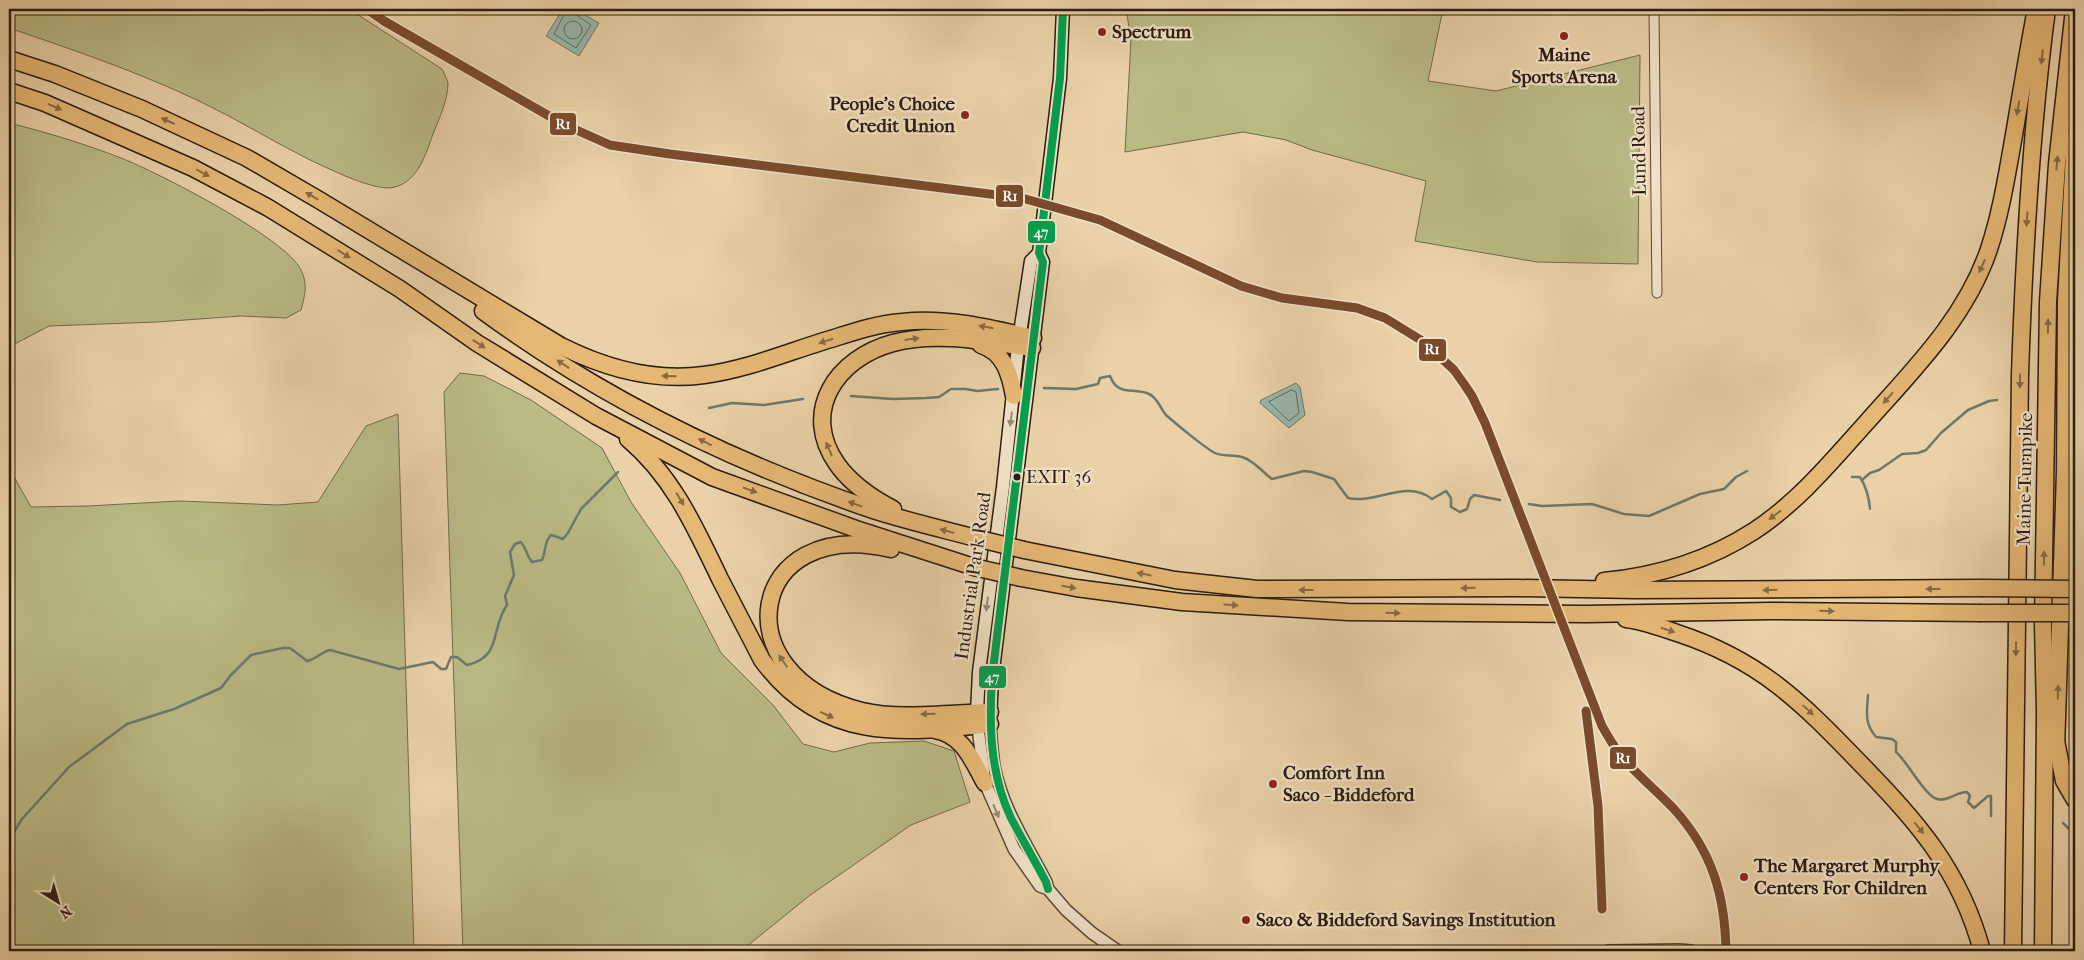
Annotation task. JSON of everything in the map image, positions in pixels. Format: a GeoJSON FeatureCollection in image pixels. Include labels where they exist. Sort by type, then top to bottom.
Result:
{"type":"FeatureCollection","features":[{"type":"Feature","properties":{"kind":"highway"},"geometry":{"type":"LineString","coordinates":[[1517,588],[1595,582],[1644,575],[1694,561],[1723,548],[1753,531],[1785,508],[1811,484],[1867,422],[1947,327],[1963,304],[1989,250],[2002,197],[2036,9]]}},
{"type":"Feature","properties":{"kind":"highway","name":"Maine Turnpike"},"geometry":{"type":"LineString","coordinates":[[2013,951],[2020,366],[2023,284],[2032,150],[2047,9]]}},
{"type":"Feature","properties":{"kind":"highway","name":"Maine Turnpike"},"geometry":{"type":"LineString","coordinates":[[2042,951],[2048,302],[2057,164],[2074,9]]}},
{"type":"Feature","properties":{"kind":"highway"},"geometry":{"type":"LineString","coordinates":[[9,59],[55,74],[142,110],[246,158],[561,346],[602,364],[647,374],[686,376],[728,371],[862,329],[904,321],[962,324],[1002,330],[1026,342]]}},
{"type":"Feature","properties":{"kind":"highway"},"geometry":{"type":"LineString","coordinates":[[9,91],[45,103],[194,168],[267,207],[400,289],[477,343],[596,416],[712,477],[856,529],[974,567]]}},
{"type":"Feature","properties":{"kind":"highway"},"geometry":{"type":"LineString","coordinates":[[2053,951],[2056,741],[2066,399],[2066,301],[2075,134]]}},
{"type":"Feature","properties":{"kind":"highway"},"geometry":{"type":"LineString","coordinates":[[399,248],[494,318],[581,376],[644,412],[710,444],[784,476],[875,511],[1024,550],[1175,580],[1257,589],[2075,589]]}},
{"type":"Feature","properties":{"kind":"highway"},"geometry":{"type":"LineString","coordinates":[[919,523],[878,501],[843,472],[834,459],[825,438],[823,408],[836,377],[855,360],[870,351],[892,343],[916,338],[1026,342]]}},
{"type":"Feature","properties":{"kind":"highway"},"geometry":{"type":"LineString","coordinates":[[964,340],[988,348],[1003,361],[1012,382],[1014,396]]}},
{"type":"Feature","properties":{"kind":"highway"},"geometry":{"type":"LineString","coordinates":[[596,416],[639,448],[676,492],[691,518],[762,660],[781,684],[816,709],[852,724],[887,730],[923,728],[984,718]]}},
{"type":"Feature","properties":{"kind":"highway"},"geometry":{"type":"LineString","coordinates":[[984,718],[863,712],[834,702],[803,684],[784,664],[774,646],[768,625],[768,609],[779,580],[803,556],[831,545],[848,544],[882,547],[1076,588],[1182,602],[1348,612],[1586,614],[1770,611],[2075,612]]}},
{"type":"Feature","properties":{"kind":"highway"},"geometry":{"type":"LineString","coordinates":[[1586,614],[1632,620],[1692,638],[1743,662],[1788,692],[1817,718],[1930,840],[1960,890],[1974,924],[1982,951]]}},
{"type":"Feature","properties":{"kind":"highway"},"geometry":{"type":"LineString","coordinates":[[923,728],[940,731],[954,737],[966,748],[985,783]]}},
{"type":"Feature","properties":{"kind":"highway"},"geometry":{"type":"LineString","coordinates":[[2056,741],[2064,781],[2075,800]]}},
{"type":"Feature","properties":{"kind":"main road","name":"Industrial Park Road"},"geometry":{"type":"LineString","coordinates":[[984,718],[979,672],[1014,396],[1043,262],[1039,253],[1060,78],[1063,9]]}},
{"type":"Feature","properties":{"kind":"main road","name":"Industrial Park Road"},"geometry":{"type":"LineString","coordinates":[[984,718],[992,678],[1026,342]]}},
{"type":"Feature","properties":{"kind":"street","name":"Lund Road"},"geometry":{"type":"LineString","coordinates":[[1654,9],[1657,293]]}},
{"type":"Feature","properties":{"kind":"street","name":"Industrial Park Road"},"geometry":{"type":"LineString","coordinates":[[984,718],[985,783],[1014,849],[1034,880],[1048,889],[1079,921],[1118,951]]}},
{"type":"Feature","properties":{"kind":"street","name":"Industrial Park Road"},"geometry":{"type":"LineString","coordinates":[[984,718],[994,766],[1003,796],[1048,889]]}},
{"type":"Feature","properties":{"kind":"street"},"geometry":{"type":"LineString","coordinates":[[1608,951],[1691,951]]}},
{"type":"Feature","properties":{"kind":"green space"},"geometry":{"type":"Polygon","coordinates":[[[9,9],[349,9],[442,69],[448,83],[446,96],[427,150],[415,173],[403,184],[395,187],[376,186],[352,179],[310,160],[227,115],[153,80],[9,28],[9,9]]]}},
{"type":"Feature","properties":{"kind":"green space"},"geometry":{"type":"Polygon","coordinates":[[[1126,9],[1443,9],[1428,81],[1496,91],[1640,55],[1638,264],[1537,262],[1415,241],[1426,181],[1312,150],[1286,140],[1243,132],[1125,152],[1131,39],[1126,9]]]}},
{"type":"Feature","properties":{"kind":"green space"},"geometry":{"type":"Polygon","coordinates":[[[9,123],[37,130],[121,158],[190,191],[247,224],[272,241],[301,270],[305,294],[301,310],[286,318],[241,316],[157,322],[49,326],[11,346],[9,359],[9,123]]]}},
{"type":"Feature","properties":{"kind":"green space"},"geometry":{"type":"Polygon","coordinates":[[[460,373],[484,376],[531,400],[602,448],[631,502],[680,573],[721,653],[773,705],[803,744],[834,752],[870,743],[924,741],[954,751],[970,802],[911,825],[809,896],[741,951],[463,951],[444,392],[460,373]]]}},
{"type":"Feature","properties":{"kind":"green space"},"geometry":{"type":"Polygon","coordinates":[[[398,414],[414,951],[9,951],[9,468],[31,507],[180,501],[278,505],[318,502],[366,426],[398,414]]]}},
{"type":"Feature","properties":{"kind":"water"},"geometry":{"type":"Polygon","coordinates":[[[563,9],[575,9],[599,23],[579,56],[546,36],[563,9]]]}},
{"type":"Feature","properties":{"kind":"water"},"geometry":{"type":"Polygon","coordinates":[[[1296,383],[1300,387],[1305,415],[1289,428],[1260,403],[1261,400],[1296,383]]]}},
{"type":"Feature","properties":{"kind":"waterway"},"geometry":{"type":"LineString","coordinates":[[1044,388],[1076,389],[1098,384],[1100,378],[1110,376],[1117,387],[1143,392],[1152,396],[1166,415],[1197,441],[1215,453],[1247,459],[1272,479],[1304,471],[1334,479],[1348,498],[1370,498],[1402,491],[1412,491],[1422,493],[1432,499],[1446,491],[1451,498],[1451,507],[1460,512],[1467,509],[1470,499],[1474,495],[1500,500]]}},
{"type":"Feature","properties":{"kind":"waterway"},"geometry":{"type":"LineString","coordinates":[[851,396],[893,399],[926,398],[939,397],[951,389],[977,391],[998,389]]}},
{"type":"Feature","properties":{"kind":"waterway"},"geometry":{"type":"LineString","coordinates":[[709,408],[732,403],[764,405],[803,399]]}},
{"type":"Feature","properties":{"kind":"waterway"},"geometry":{"type":"LineString","coordinates":[[1862,480],[1870,473],[1879,470],[1902,454],[1918,453],[1926,450],[1941,433],[1968,410],[1989,401],[1997,400]]}},
{"type":"Feature","properties":{"kind":"waterway"},"geometry":{"type":"LineString","coordinates":[[1529,504],[1542,506],[1592,504],[1624,514],[1649,516],[1700,494],[1724,489],[1736,477],[1747,471]]}},
{"type":"Feature","properties":{"kind":"waterway"},"geometry":{"type":"LineString","coordinates":[[9,840],[22,819],[69,767],[127,724],[174,709],[221,688],[251,655],[290,648],[307,661],[330,650],[399,669],[433,662],[441,669],[446,669],[451,657],[457,657],[467,665],[478,661],[491,649],[502,614],[507,605],[505,596],[514,575],[510,552],[515,544],[521,542],[532,562],[542,560],[549,537],[551,535],[563,539],[581,509],[618,472]]}},
{"type":"Feature","properties":{"kind":"waterway"},"geometry":{"type":"LineString","coordinates":[[1852,477],[1860,477],[1867,493],[1870,509]]}},
{"type":"Feature","properties":{"kind":"waterway"},"geometry":{"type":"LineString","coordinates":[[1868,695],[1867,717],[1872,732],[1876,737],[1892,739],[1896,742],[1896,752],[1927,792],[1941,800],[1967,792],[1970,796],[1968,802],[1974,808],[1988,796],[1991,796],[1991,816]]}},
{"type":"Feature","properties":{"kind":"waterway"},"geometry":{"type":"LineString","coordinates":[[2063,823],[2075,835]]}},
{"type":"Feature","properties":{"kind":"transit line","name":"R1"},"geometry":{"type":"LineString","coordinates":[[367,9],[384,21],[563,124],[610,145],[1022,198],[1100,220],[1241,286],[1282,298],[1357,308],[1385,318],[1424,342],[1454,370],[1472,396],[1485,423],[1602,726],[1623,758],[1674,809],[1687,825],[1707,858],[1714,875],[1723,911],[1726,951]]}},
{"type":"Feature","properties":{"kind":"transit line","name":"47"},"geometry":{"type":"LineString","coordinates":[[1048,889],[1004,801],[995,767],[991,714],[992,678],[1043,262],[1039,253],[1060,78],[1063,9]]}},
{"type":"Feature","properties":{"kind":"transit line","name":"R1"},"geometry":{"type":"LineString","coordinates":[[1586,711],[1598,806],[1602,909]]}},
{"type":"Feature","properties":{"kind":"place","name":"Spectrum"},"geometry":{"type":"Point","coordinates":[1102,32]}},
{"type":"Feature","properties":{"kind":"place","name":"Maine Sports Arena"},"geometry":{"type":"Point","coordinates":[1564,36]}},
{"type":"Feature","properties":{"kind":"place","name":"People's Choice Credit Union"},"geometry":{"type":"Point","coordinates":[965,115]}},
{"type":"Feature","properties":{"kind":"place","name":"EXIT 36"},"geometry":{"type":"Point","coordinates":[1017,477]}},
{"type":"Feature","properties":{"kind":"place","name":"Comfort Inn Saco - Biddeford"},"geometry":{"type":"Point","coordinates":[1273,784]}},
{"type":"Feature","properties":{"kind":"place","name":"The Margaret Murphy Centers For Children"},"geometry":{"type":"Point","coordinates":[1744,877]}},
{"type":"Feature","properties":{"kind":"place","name":"Saco & Biddeford Savings Institution"},"geometry":{"type":"Point","coordinates":[1246,920]}}]}
